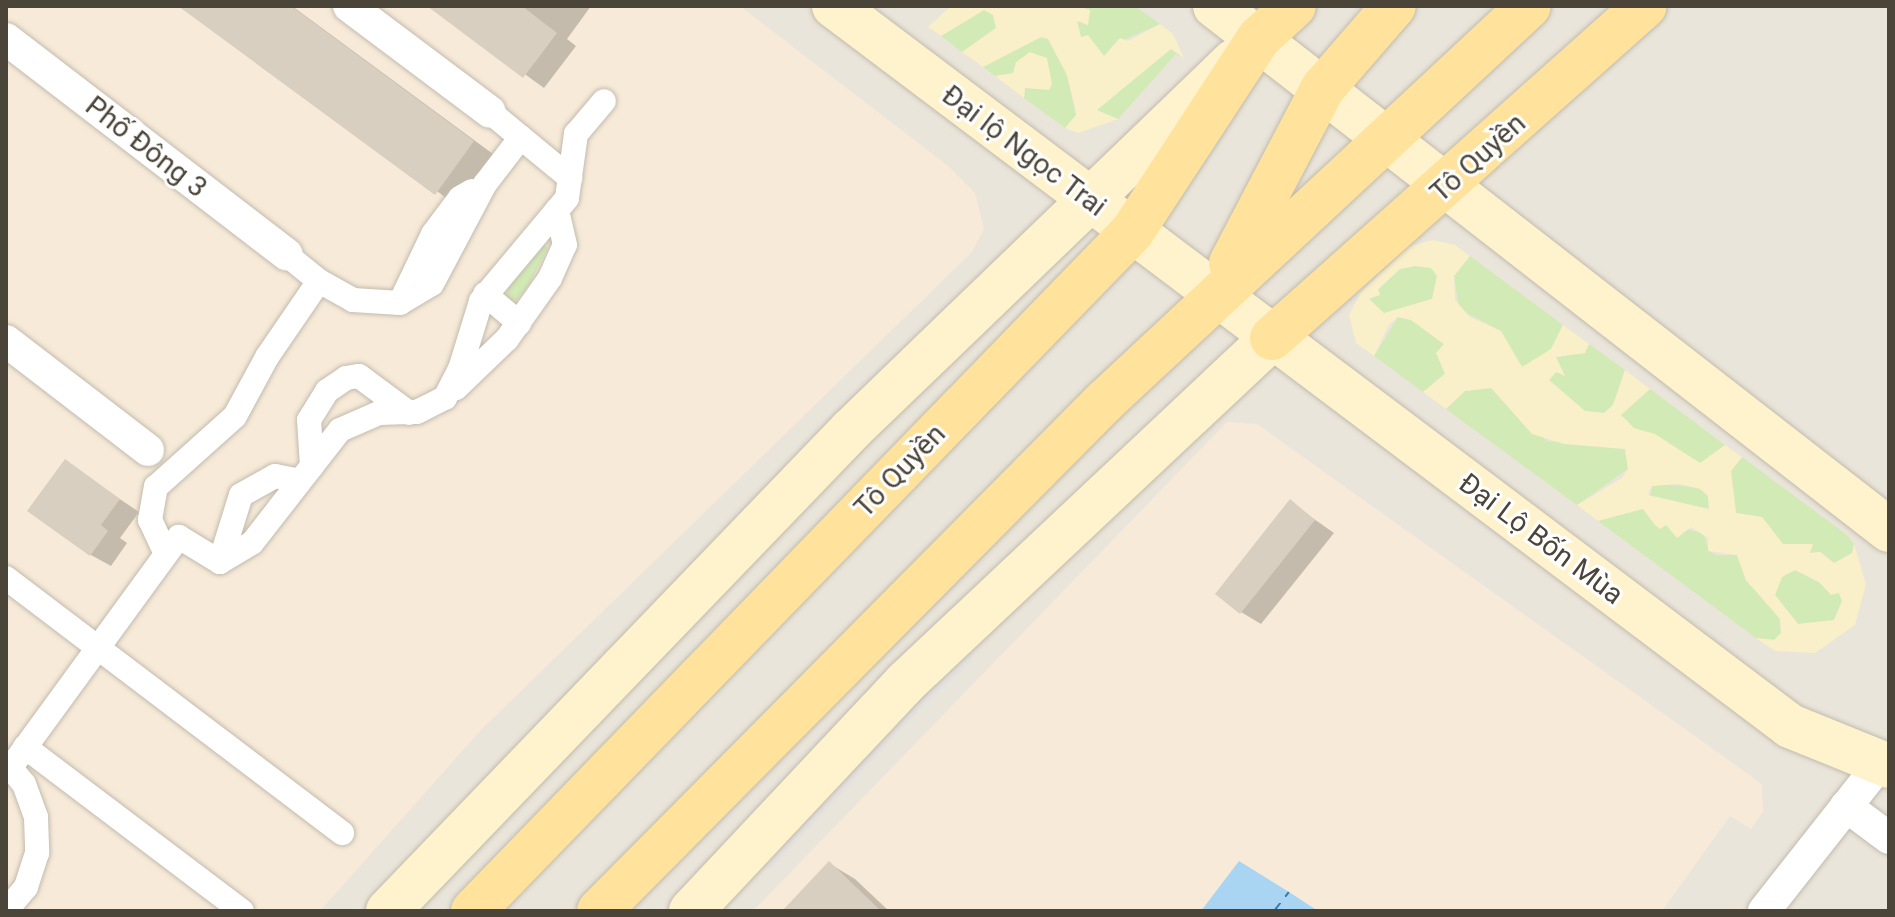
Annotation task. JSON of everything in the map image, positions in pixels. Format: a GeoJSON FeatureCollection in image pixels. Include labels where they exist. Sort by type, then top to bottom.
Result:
{"type":"FeatureCollection","features":[{"type":"Feature","properties":{"kind":"main road","name":"Đại lộ Ngọc Trai"},"geometry":{"type":"LineString","coordinates":[[834,6],[1215,294]]}},
{"type":"Feature","properties":{"kind":"main road"},"geometry":{"type":"LineString","coordinates":[[1215,6],[1385,135],[1889,530]]}},
{"type":"Feature","properties":{"kind":"main road","name":"Tô Quyền"},"geometry":{"type":"LineString","coordinates":[[473,911],[1132,232],[1259,38],[1294,6]]}},
{"type":"Feature","properties":{"kind":"main road"},"geometry":{"type":"LineString","coordinates":[[1215,294],[1323,88],[1394,6]]}},
{"type":"Feature","properties":{"kind":"main road"},"geometry":{"type":"LineString","coordinates":[[599,911],[927,576],[1215,294],[1529,6]]}},
{"type":"Feature","properties":{"kind":"main road","name":"Tô Quyền"},"geometry":{"type":"LineString","coordinates":[[1272,338],[1449,185],[1645,6]]}},
{"type":"Feature","properties":{"kind":"main road"},"geometry":{"type":"LineString","coordinates":[[388,911],[851,430],[1259,38]]}},
{"type":"Feature","properties":{"kind":"main road","name":"Đại Lộ Bốn Mùa"},"geometry":{"type":"LineString","coordinates":[[1215,294],[1790,726],[1886,761]]}},
{"type":"Feature","properties":{"kind":"main road"},"geometry":{"type":"LineString","coordinates":[[691,911],[906,682],[1272,338]]}},
{"type":"Feature","properties":{"kind":"street"},"geometry":{"type":"LineString","coordinates":[[349,6],[490,112],[570,178]]}},
{"type":"Feature","properties":{"kind":"street","name":"Phố Đông 3"},"geometry":{"type":"LineString","coordinates":[[6,39],[287,255]]}},
{"type":"Feature","properties":{"kind":"street"},"geometry":{"type":"LineString","coordinates":[[445,398],[485,294],[567,198],[576,134],[604,101]]}},
{"type":"Feature","properties":{"kind":"street"},"geometry":{"type":"LineString","coordinates":[[287,255],[319,281],[353,300],[400,303],[432,284],[485,184],[521,137]]}},
{"type":"Feature","properties":{"kind":"street"},"geometry":{"type":"LineString","coordinates":[[220,562],[252,543],[340,430],[379,413],[409,413],[445,398],[519,323],[565,245],[557,210]]}},
{"type":"Feature","properties":{"kind":"street"},"geometry":{"type":"LineString","coordinates":[[166,554],[150,520],[156,487],[235,416],[267,357],[319,281]]}},
{"type":"Feature","properties":{"kind":"street"},"geometry":{"type":"LineString","coordinates":[[485,294],[519,323]]}},
{"type":"Feature","properties":{"kind":"street"},"geometry":{"type":"LineString","coordinates":[[6,341],[174,471]]}},
{"type":"Feature","properties":{"kind":"street"},"geometry":{"type":"LineString","coordinates":[[306,474],[309,420],[327,391],[346,378],[359,376],[409,413]]}},
{"type":"Feature","properties":{"kind":"street"},"geometry":{"type":"LineString","coordinates":[[220,562],[241,495],[275,476],[306,474]]}},
{"type":"Feature","properties":{"kind":"street"},"geometry":{"type":"LineString","coordinates":[[14,759],[179,537],[220,562]]}},
{"type":"Feature","properties":{"kind":"street"},"geometry":{"type":"LineString","coordinates":[[6,578],[342,833]]}},
{"type":"Feature","properties":{"kind":"street"},"geometry":{"type":"LineString","coordinates":[[6,911],[26,887],[37,853],[36,817],[14,759]]}},
{"type":"Feature","properties":{"kind":"street"},"geometry":{"type":"LineString","coordinates":[[14,759],[242,911]]}},
{"type":"Feature","properties":{"kind":"street"},"geometry":{"type":"LineString","coordinates":[[1764,911],[1846,806],[1886,761]]}},
{"type":"Feature","properties":{"kind":"street"},"geometry":{"type":"LineString","coordinates":[[1846,806],[1889,838]]}},
{"type":"Feature","properties":{"kind":"shaded area"},"geometry":{"type":"Polygon","coordinates":[[[6,6],[1889,6],[1889,911],[6,911],[6,6]]]}},
{"type":"Feature","properties":{"kind":"shaded area"},"geometry":{"type":"Polygon","coordinates":[[[6,6],[740,6],[947,165],[975,193],[984,229],[972,252],[480,731],[320,911],[6,911],[6,6]]]}},
{"type":"Feature","properties":{"kind":"shaded area"},"geometry":{"type":"Polygon","coordinates":[[[1227,422],[1257,424],[1751,776],[1762,785],[1763,812],[1751,829],[1730,816],[1662,911],[753,911],[1227,422]]]}},
{"type":"Feature","properties":{"kind":"shaded area"},"geometry":{"type":"Polygon","coordinates":[[[969,639],[972,662],[920,709],[772,868],[761,866],[969,639]]]}},
{"type":"Feature","properties":{"kind":"green space"},"geometry":{"type":"Polygon","coordinates":[[[1078,6],[1135,6],[1160,24],[1114,44],[1104,57],[1081,37],[1077,20],[1088,25],[1090,11],[1078,6]]]}},
{"type":"Feature","properties":{"kind":"green space"},"geometry":{"type":"Polygon","coordinates":[[[984,10],[993,15],[996,28],[962,52],[941,36],[984,10]]]}},
{"type":"Feature","properties":{"kind":"green space"},"geometry":{"type":"Polygon","coordinates":[[[1041,37],[1048,39],[1067,75],[1076,115],[1065,128],[1024,98],[1025,88],[1013,74],[995,76],[983,67],[1041,37]]]}},
{"type":"Feature","properties":{"kind":"green space"},"geometry":{"type":"Polygon","coordinates":[[[1171,49],[1184,58],[1176,54],[1118,119],[1103,117],[1097,110],[1106,99],[1171,49]]]}},
{"type":"Feature","properties":{"kind":"green space"},"geometry":{"type":"Polygon","coordinates":[[[544,244],[548,248],[530,283],[517,300],[504,302],[514,270],[544,244]]]}},
{"type":"Feature","properties":{"kind":"green space"},"geometry":{"type":"Polygon","coordinates":[[[1470,256],[1563,325],[1551,349],[1536,362],[1522,367],[1501,331],[1459,309],[1454,276],[1470,256]]]}},
{"type":"Feature","properties":{"kind":"green space"},"geometry":{"type":"Polygon","coordinates":[[[1415,266],[1432,268],[1437,276],[1432,299],[1384,313],[1369,299],[1400,269],[1415,266]]]}},
{"type":"Feature","properties":{"kind":"green space"},"geometry":{"type":"Polygon","coordinates":[[[1398,317],[1411,320],[1445,345],[1445,373],[1423,392],[1374,356],[1398,317]]]}},
{"type":"Feature","properties":{"kind":"green space"},"geometry":{"type":"Polygon","coordinates":[[[1589,344],[1625,370],[1613,405],[1604,413],[1585,411],[1549,380],[1556,372],[1564,375],[1555,357],[1585,353],[1589,344]]]}},
{"type":"Feature","properties":{"kind":"green space"},"geometry":{"type":"Polygon","coordinates":[[[1491,388],[1547,441],[1625,449],[1628,469],[1577,505],[1446,409],[1465,391],[1491,388]]]}},
{"type":"Feature","properties":{"kind":"green space"},"geometry":{"type":"Polygon","coordinates":[[[1650,389],[1725,445],[1701,463],[1634,428],[1621,415],[1650,389]]]}},
{"type":"Feature","properties":{"kind":"green space"},"geometry":{"type":"Polygon","coordinates":[[[1742,457],[1847,535],[1854,544],[1852,553],[1840,565],[1834,563],[1821,552],[1809,553],[1812,545],[1783,544],[1762,517],[1736,513],[1731,471],[1742,457]]]}},
{"type":"Feature","properties":{"kind":"green space"},"geometry":{"type":"Polygon","coordinates":[[[1663,484],[1700,488],[1708,496],[1709,509],[1650,498],[1652,486],[1663,484]]]}},
{"type":"Feature","properties":{"kind":"green space"},"geometry":{"type":"Polygon","coordinates":[[[1630,509],[1643,509],[1660,529],[1666,525],[1703,533],[1709,551],[1716,555],[1737,555],[1746,581],[1779,616],[1781,633],[1774,640],[1756,638],[1598,521],[1630,509]]]}},
{"type":"Feature","properties":{"kind":"green space"},"geometry":{"type":"Polygon","coordinates":[[[1795,570],[1839,593],[1842,601],[1834,620],[1798,624],[1775,595],[1782,576],[1795,570]]]}},
{"type":"Feature","properties":{"kind":"sand"},"geometry":{"type":"Polygon","coordinates":[[[951,6],[1078,6],[1090,10],[1088,25],[1077,21],[1081,37],[1088,35],[1104,56],[1120,38],[1128,41],[1160,24],[1173,34],[1184,58],[1171,49],[1097,110],[1118,119],[1078,133],[1065,128],[1076,115],[1075,108],[1067,75],[1048,39],[1041,37],[983,67],[962,52],[996,28],[993,15],[984,10],[941,36],[928,27],[951,6]]]}},
{"type":"Feature","properties":{"kind":"sand"},"geometry":{"type":"Polygon","coordinates":[[[1030,52],[1047,58],[1052,84],[1049,90],[1025,88],[1024,98],[995,76],[1013,73],[1016,62],[1030,52]]]}},
{"type":"Feature","properties":{"kind":"sand"},"geometry":{"type":"Polygon","coordinates":[[[1433,240],[1455,245],[1470,256],[1454,276],[1455,300],[1470,317],[1501,331],[1522,367],[1551,349],[1563,325],[1589,344],[1585,353],[1556,357],[1565,376],[1556,372],[1549,380],[1585,411],[1604,413],[1613,405],[1625,370],[1650,389],[1621,415],[1634,428],[1655,434],[1700,463],[1725,445],[1742,457],[1731,471],[1736,513],[1762,517],[1783,544],[1813,544],[1810,553],[1820,552],[1834,563],[1852,553],[1854,544],[1866,584],[1855,625],[1815,653],[1775,651],[1756,638],[1774,640],[1781,633],[1780,619],[1746,580],[1737,555],[1708,551],[1708,538],[1691,527],[1677,538],[1666,525],[1660,529],[1655,525],[1643,509],[1598,521],[1577,505],[1622,478],[1628,469],[1625,449],[1564,444],[1532,434],[1491,388],[1465,391],[1446,409],[1423,392],[1445,374],[1436,353],[1444,344],[1411,320],[1398,317],[1389,325],[1374,356],[1356,343],[1349,315],[1361,292],[1408,247],[1433,240]],[[1415,266],[1400,269],[1378,289],[1380,295],[1369,299],[1384,313],[1432,299],[1437,276],[1431,268],[1415,266]],[[1679,484],[1652,486],[1648,495],[1709,509],[1708,496],[1700,489],[1679,484]],[[1795,570],[1782,577],[1775,595],[1798,624],[1834,620],[1842,601],[1839,593],[1831,595],[1819,582],[1795,570]]]}},
{"type":"Feature","properties":{"kind":"water"},"geometry":{"type":"Polygon","coordinates":[[[1239,861],[1289,892],[1318,911],[1201,911],[1239,861]]]}},
{"type":"Feature","properties":{"kind":"building"},"geometry":{"type":"Polygon","coordinates":[[[178,6],[291,6],[474,141],[435,195],[178,6]]]}},
{"type":"Feature","properties":{"kind":"building"},"geometry":{"type":"Polygon","coordinates":[[[427,6],[522,6],[557,33],[523,78],[427,6]]]}},
{"type":"Feature","properties":{"kind":"building"},"geometry":{"type":"Polygon","coordinates":[[[65,459],[120,499],[101,525],[108,531],[90,556],[27,511],[65,459]]]}},
{"type":"Feature","properties":{"kind":"building"},"geometry":{"type":"Polygon","coordinates":[[[1290,499],[1315,520],[1240,614],[1215,594],[1290,499]]]}},
{"type":"Feature","properties":{"kind":"building"},"geometry":{"type":"Polygon","coordinates":[[[829,861],[881,911],[782,911],[829,861]]]}},
{"type":"Feature","properties":{"kind":"ferry route"},"geometry":{"type":"LineString","coordinates":[[1274,911],[1289,892]]}}]}
